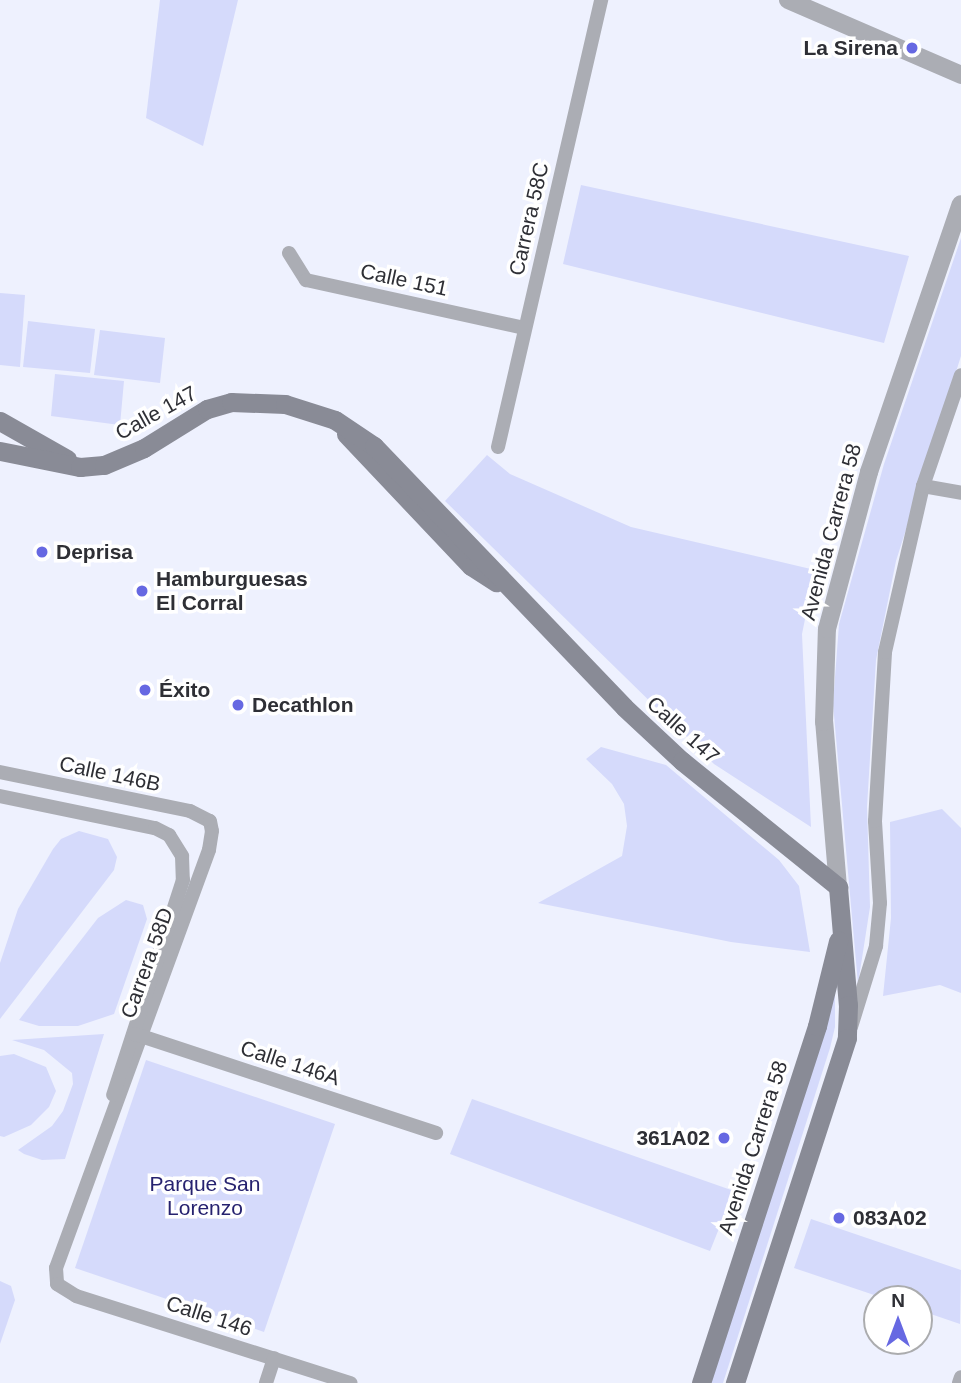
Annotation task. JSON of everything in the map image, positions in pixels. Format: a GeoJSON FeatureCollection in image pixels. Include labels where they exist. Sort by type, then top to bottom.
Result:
{"type":"FeatureCollection","features":[{"type":"Feature","properties":{"kind":"main road","name":"Calle 147"},"geometry":{"type":"LineString","coordinates":[[0,451],[80,467],[123,458],[186,419],[231,402],[285,404],[335,420],[373,446],[437,510],[512,592],[682,761],[838,887]]}},
{"type":"Feature","properties":{"kind":"main road","name":"Calle 147"},"geometry":{"type":"LineString","coordinates":[[335,420],[411,514],[471,566],[512,592]]}},
{"type":"Feature","properties":{"kind":"main road"},"geometry":{"type":"LineString","coordinates":[[0,421],[80,467]]}},
{"type":"Feature","properties":{"kind":"main road"},"geometry":{"type":"LineString","coordinates":[[411,514],[437,510]]}},
{"type":"Feature","properties":{"kind":"main road","name":"Avenida Carrera 58"},"geometry":{"type":"LineString","coordinates":[[735,1383],[847,1038],[838,887]]}},
{"type":"Feature","properties":{"kind":"main road","name":"Avenida Carrera 58"},"geometry":{"type":"LineString","coordinates":[[701,1383],[817,1026],[841,926]]}},
{"type":"Feature","properties":{"kind":"street","name":"Carrera 58C"},"geometry":{"type":"LineString","coordinates":[[498,447],[601,0]]}},
{"type":"Feature","properties":{"kind":"street"},"geometry":{"type":"LineString","coordinates":[[788,0],[961,75]]}},
{"type":"Feature","properties":{"kind":"street","name":"Avenida Carrera 58"},"geometry":{"type":"LineString","coordinates":[[838,887],[824,722],[827,629],[869,472],[961,204]]}},
{"type":"Feature","properties":{"kind":"street","name":"Calle 151"},"geometry":{"type":"LineString","coordinates":[[289,253],[306,280],[525,328]]}},
{"type":"Feature","properties":{"kind":"street","name":"Avenida Carrera 58"},"geometry":{"type":"LineString","coordinates":[[847,1038],[877,946],[880,903],[875,821],[883,678],[895,598],[923,486],[961,375]]}},
{"type":"Feature","properties":{"kind":"street"},"geometry":{"type":"LineString","coordinates":[[923,486],[961,493]]}},
{"type":"Feature","properties":{"kind":"street","name":"Calle 146B"},"geometry":{"type":"LineString","coordinates":[[0,772],[190,811],[210,821]]}},
{"type":"Feature","properties":{"kind":"street","name":"Calle 146B"},"geometry":{"type":"LineString","coordinates":[[0,796],[155,828],[177,844]]}},
{"type":"Feature","properties":{"kind":"street","name":"Carrera 58D"},"geometry":{"type":"LineString","coordinates":[[57,1284],[56,1268],[137,1035],[209,850],[210,821]]}},
{"type":"Feature","properties":{"kind":"street","name":"Carrera 58D"},"geometry":{"type":"LineString","coordinates":[[137,1035],[183,880],[177,844]]}},
{"type":"Feature","properties":{"kind":"street","name":"Calle 146A"},"geometry":{"type":"LineString","coordinates":[[137,1035],[436,1133]]}},
{"type":"Feature","properties":{"kind":"street","name":"Calle 146"},"geometry":{"type":"LineString","coordinates":[[57,1284],[76,1296],[351,1383]]}},
{"type":"Feature","properties":{"kind":"street"},"geometry":{"type":"LineString","coordinates":[[265,1383],[274,1359]]}},
{"type":"Feature","properties":{"kind":"street"},"geometry":{"type":"LineString","coordinates":[[959,1383],[961,1377]]}},
{"type":"Feature","properties":{"kind":"green space"},"geometry":{"type":"Polygon","coordinates":[[[160,0],[238,0],[203,146],[146,118],[160,0]]]}},
{"type":"Feature","properties":{"kind":"green space"},"geometry":{"type":"Polygon","coordinates":[[[581,185],[909,256],[884,343],[563,264],[581,185]]]}},
{"type":"Feature","properties":{"kind":"green space"},"geometry":{"type":"Polygon","coordinates":[[[961,238],[961,356],[896,561],[876,660],[867,807],[870,907],[858,984],[833,704],[839,624],[884,464],[961,238]]]}},
{"type":"Feature","properties":{"kind":"green space"},"geometry":{"type":"Polygon","coordinates":[[[0,293],[25,295],[20,367],[0,365],[0,293]]]}},
{"type":"Feature","properties":{"kind":"green space"},"geometry":{"type":"Polygon","coordinates":[[[28,321],[95,329],[90,373],[23,367],[28,321]]]}},
{"type":"Feature","properties":{"kind":"green space"},"geometry":{"type":"Polygon","coordinates":[[[100,330],[165,338],[160,383],[94,375],[100,330]]]}},
{"type":"Feature","properties":{"kind":"green space"},"geometry":{"type":"Polygon","coordinates":[[[55,374],[124,381],[120,425],[51,416],[55,374]]]}},
{"type":"Feature","properties":{"kind":"green space"},"geometry":{"type":"Polygon","coordinates":[[[487,455],[510,474],[631,527],[815,570],[802,634],[811,827],[714,764],[445,501],[487,455]]]}},
{"type":"Feature","properties":{"kind":"green space"},"geometry":{"type":"Polygon","coordinates":[[[601,747],[666,765],[779,860],[799,886],[810,952],[731,942],[538,903],[622,856],[627,826],[624,804],[612,784],[586,759],[601,747]]]}},
{"type":"Feature","properties":{"kind":"green space"},"geometry":{"type":"Polygon","coordinates":[[[942,809],[961,828],[961,993],[940,985],[883,996],[891,918],[890,822],[942,809]]]}},
{"type":"Feature","properties":{"kind":"green space"},"geometry":{"type":"Polygon","coordinates":[[[79,831],[108,839],[117,857],[114,870],[0,1019],[0,963],[18,909],[53,849],[61,839],[79,831]]]}},
{"type":"Feature","properties":{"kind":"green space"},"geometry":{"type":"Polygon","coordinates":[[[126,900],[143,905],[147,919],[114,1014],[78,1026],[39,1026],[19,1020],[98,918],[126,900]]]}},
{"type":"Feature","properties":{"kind":"green space"},"geometry":{"type":"Polygon","coordinates":[[[835,982],[835,1027],[830,1048],[723,1383],[711,1383],[835,982]]]}},
{"type":"Feature","properties":{"kind":"green space"},"geometry":{"type":"Polygon","coordinates":[[[104,1034],[65,1159],[42,1160],[18,1150],[52,1126],[63,1111],[73,1084],[72,1073],[44,1050],[12,1040],[104,1034]]]}},
{"type":"Feature","properties":{"kind":"green space"},"geometry":{"type":"Polygon","coordinates":[[[14,1054],[46,1067],[56,1091],[49,1107],[31,1125],[4,1137],[0,1136],[0,1056],[14,1054]]]}},
{"type":"Feature","properties":{"kind":"green space","name":"Parque San Lorenzo"},"geometry":{"type":"Polygon","coordinates":[[[146,1060],[335,1124],[264,1332],[75,1268],[146,1060]]]}},
{"type":"Feature","properties":{"kind":"green space"},"geometry":{"type":"Polygon","coordinates":[[[472,1099],[734,1191],[710,1251],[450,1154],[472,1099]]]}},
{"type":"Feature","properties":{"kind":"green space"},"geometry":{"type":"Polygon","coordinates":[[[811,1219],[961,1270],[960,1324],[933,1315],[933,1285],[863,1285],[863,1291],[794,1268],[811,1219]]]}},
{"type":"Feature","properties":{"kind":"green space"},"geometry":{"type":"Polygon","coordinates":[[[0,1281],[11,1286],[15,1300],[0,1344],[0,1281]]]}},
{"type":"Feature","properties":{"kind":"place","name":"La Sirena"},"geometry":{"type":"Point","coordinates":[912,48]}},
{"type":"Feature","properties":{"kind":"place","name":"Deprisa"},"geometry":{"type":"Point","coordinates":[42,552]}},
{"type":"Feature","properties":{"kind":"place","name":"Hamburguesas El Corral"},"geometry":{"type":"Point","coordinates":[142,591]}},
{"type":"Feature","properties":{"kind":"place","name":"Éxito"},"geometry":{"type":"Point","coordinates":[145,690]}},
{"type":"Feature","properties":{"kind":"place","name":"Decathlon"},"geometry":{"type":"Point","coordinates":[238,705]}},
{"type":"Feature","properties":{"kind":"place","name":"361A02"},"geometry":{"type":"Point","coordinates":[724,1138]}},
{"type":"Feature","properties":{"kind":"place","name":"083A02"},"geometry":{"type":"Point","coordinates":[839,1218]}}]}
